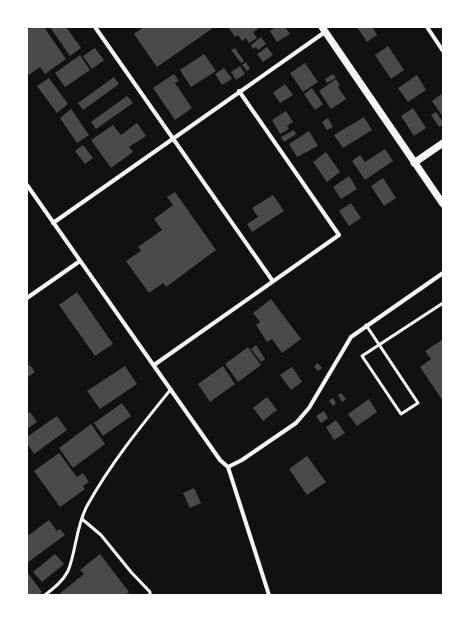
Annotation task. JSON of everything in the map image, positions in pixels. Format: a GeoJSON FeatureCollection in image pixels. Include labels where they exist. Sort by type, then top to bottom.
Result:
{"type":"FeatureCollection","features":[{"type":"Feature","properties":{"kind":"street"},"geometry":{"type":"LineString","coordinates":[[95,27],[272,280]]}},
{"type":"Feature","properties":{"kind":"street"},"geometry":{"type":"LineString","coordinates":[[427,27],[443,50]]}},
{"type":"Feature","properties":{"kind":"street"},"geometry":{"type":"LineString","coordinates":[[53,223],[240,91],[324,29],[443,204]]}},
{"type":"Feature","properties":{"kind":"street"},"geometry":{"type":"LineString","coordinates":[[154,365],[272,280],[339,235],[240,91]]}},
{"type":"Feature","properties":{"kind":"street"},"geometry":{"type":"LineString","coordinates":[[414,162],[443,143]]}},
{"type":"Feature","properties":{"kind":"street"},"geometry":{"type":"LineString","coordinates":[[27,185],[220,460],[228,467],[270,595]]}},
{"type":"Feature","properties":{"kind":"street"},"geometry":{"type":"LineString","coordinates":[[27,298],[80,261]]}},
{"type":"Feature","properties":{"kind":"street"},"geometry":{"type":"LineString","coordinates":[[228,467],[242,460],[296,423],[309,408],[351,337],[443,274]]}},
{"type":"Feature","properties":{"kind":"lane"},"geometry":{"type":"LineString","coordinates":[[366,326],[379,345],[418,403],[401,414],[362,356],[379,345],[443,303]]}},
{"type":"Feature","properties":{"kind":"lane"},"geometry":{"type":"LineString","coordinates":[[45,595],[59,583],[68,570],[86,507],[124,448],[170,389]]}},
{"type":"Feature","properties":{"kind":"lane"},"geometry":{"type":"LineString","coordinates":[[82,519],[101,535],[150,592],[150,595]]}},
{"type":"Feature","properties":{"kind":"building"},"geometry":{"type":"Polygon","coordinates":[[[31,27],[44,27],[66,59],[45,74],[40,67],[29,75],[27,72],[27,30],[31,27]]]}},
{"type":"Feature","properties":{"kind":"building"},"geometry":{"type":"Polygon","coordinates":[[[50,27],[66,27],[81,48],[70,56],[50,27]]]}},
{"type":"Feature","properties":{"kind":"building"},"geometry":{"type":"Polygon","coordinates":[[[144,27],[213,28],[157,67],[134,34],[144,27]]]}},
{"type":"Feature","properties":{"kind":"building"},"geometry":{"type":"Polygon","coordinates":[[[228,27],[257,27],[258,29],[253,32],[257,38],[249,43],[246,38],[242,41],[238,35],[235,37],[228,27]]]}},
{"type":"Feature","properties":{"kind":"building"},"geometry":{"type":"Polygon","coordinates":[[[276,27],[285,27],[290,34],[277,42],[270,31],[276,27]]]}},
{"type":"Feature","properties":{"kind":"building"},"geometry":{"type":"Polygon","coordinates":[[[357,27],[372,27],[377,35],[367,42],[357,27]]]}},
{"type":"Feature","properties":{"kind":"building"},"geometry":{"type":"Polygon","coordinates":[[[261,37],[266,44],[258,50],[256,47],[253,49],[251,45],[261,37]]]}},
{"type":"Feature","properties":{"kind":"building"},"geometry":{"type":"Polygon","coordinates":[[[388,46],[404,70],[391,79],[375,55],[388,46]]]}},
{"type":"Feature","properties":{"kind":"building"},"geometry":{"type":"Polygon","coordinates":[[[267,47],[273,55],[263,62],[257,54],[267,47]]]}},
{"type":"Feature","properties":{"kind":"building"},"geometry":{"type":"Polygon","coordinates":[[[95,48],[104,60],[92,69],[83,56],[95,48]]]}},
{"type":"Feature","properties":{"kind":"building"},"geometry":{"type":"Polygon","coordinates":[[[235,48],[244,61],[241,63],[231,50],[235,48]]]}},
{"type":"Feature","properties":{"kind":"building"},"geometry":{"type":"Polygon","coordinates":[[[204,54],[216,71],[191,87],[180,70],[204,54]]]}},
{"type":"Feature","properties":{"kind":"building"},"geometry":{"type":"Polygon","coordinates":[[[80,55],[90,70],[65,87],[55,73],[80,55]]]}},
{"type":"Feature","properties":{"kind":"building"},"geometry":{"type":"Polygon","coordinates":[[[246,62],[250,69],[247,71],[242,65],[246,62]]]}},
{"type":"Feature","properties":{"kind":"building"},"geometry":{"type":"Polygon","coordinates":[[[305,63],[318,82],[303,92],[290,73],[305,63]]]}},
{"type":"Feature","properties":{"kind":"building"},"geometry":{"type":"Polygon","coordinates":[[[240,66],[245,74],[236,80],[231,72],[240,66]]]}},
{"type":"Feature","properties":{"kind":"building"},"geometry":{"type":"Polygon","coordinates":[[[224,68],[232,79],[222,85],[215,74],[224,68]]]}},
{"type":"Feature","properties":{"kind":"building"},"geometry":{"type":"Polygon","coordinates":[[[174,74],[179,81],[175,83],[192,108],[175,120],[153,88],[174,74]]]}},
{"type":"Feature","properties":{"kind":"building"},"geometry":{"type":"Polygon","coordinates":[[[333,74],[336,78],[327,83],[325,79],[333,74]]]}},
{"type":"Feature","properties":{"kind":"building"},"geometry":{"type":"Polygon","coordinates":[[[417,75],[426,90],[408,102],[398,88],[417,75]]]}},
{"type":"Feature","properties":{"kind":"building"},"geometry":{"type":"Polygon","coordinates":[[[114,77],[119,84],[83,110],[78,103],[114,77]]]}},
{"type":"Feature","properties":{"kind":"building"},"geometry":{"type":"Polygon","coordinates":[[[49,78],[68,104],[57,113],[37,86],[49,78]]]}},
{"type":"Feature","properties":{"kind":"building"},"geometry":{"type":"Polygon","coordinates":[[[336,79],[340,85],[338,87],[346,99],[331,109],[319,91],[336,79]]]}},
{"type":"Feature","properties":{"kind":"building"},"geometry":{"type":"Polygon","coordinates":[[[285,84],[293,95],[280,103],[273,93],[285,84]]]}},
{"type":"Feature","properties":{"kind":"building"},"geometry":{"type":"Polygon","coordinates":[[[312,88],[323,104],[315,110],[304,94],[312,88]]]}},
{"type":"Feature","properties":{"kind":"building"},"geometry":{"type":"Polygon","coordinates":[[[443,93],[443,117],[432,101],[443,93]]]}},
{"type":"Feature","properties":{"kind":"building"},"geometry":{"type":"Polygon","coordinates":[[[127,96],[133,103],[96,129],[91,122],[127,96]]]}},
{"type":"Feature","properties":{"kind":"building"},"geometry":{"type":"Polygon","coordinates":[[[413,108],[426,128],[414,136],[401,116],[413,108]]]}},
{"type":"Feature","properties":{"kind":"building"},"geometry":{"type":"Polygon","coordinates":[[[71,109],[89,135],[77,143],[60,118],[71,109]]]}},
{"type":"Feature","properties":{"kind":"building"},"geometry":{"type":"Polygon","coordinates":[[[286,111],[293,122],[287,126],[289,129],[280,134],[272,120],[286,111]]]}},
{"type":"Feature","properties":{"kind":"building"},"geometry":{"type":"Polygon","coordinates":[[[436,112],[443,122],[443,125],[439,127],[431,115],[436,112]]]}},
{"type":"Feature","properties":{"kind":"building"},"geometry":{"type":"Polygon","coordinates":[[[364,117],[372,130],[343,148],[334,135],[364,117]]]}},
{"type":"Feature","properties":{"kind":"building"},"geometry":{"type":"Polygon","coordinates":[[[328,118],[333,127],[327,130],[322,122],[328,118]]]}},
{"type":"Feature","properties":{"kind":"building"},"geometry":{"type":"Polygon","coordinates":[[[137,123],[146,136],[129,147],[133,152],[111,168],[91,140],[113,125],[121,135],[137,123]]]}},
{"type":"Feature","properties":{"kind":"building"},"geometry":{"type":"Polygon","coordinates":[[[294,130],[296,134],[284,142],[281,137],[294,130]]]}},
{"type":"Feature","properties":{"kind":"building"},"geometry":{"type":"Polygon","coordinates":[[[309,131],[318,146],[297,157],[289,144],[309,131]]]}},
{"type":"Feature","properties":{"kind":"building"},"geometry":{"type":"Polygon","coordinates":[[[83,145],[93,158],[85,164],[75,151],[83,145]]]}},
{"type":"Feature","properties":{"kind":"building"},"geometry":{"type":"Polygon","coordinates":[[[385,149],[393,161],[365,180],[352,161],[360,155],[365,162],[385,149]]]}},
{"type":"Feature","properties":{"kind":"building"},"geometry":{"type":"Polygon","coordinates":[[[326,152],[340,172],[327,182],[313,162],[326,152]]]}},
{"type":"Feature","properties":{"kind":"building"},"geometry":{"type":"Polygon","coordinates":[[[349,176],[357,189],[341,199],[333,187],[349,176]]]}},
{"type":"Feature","properties":{"kind":"building"},"geometry":{"type":"Polygon","coordinates":[[[383,178],[396,198],[384,206],[371,186],[383,178]]]}},
{"type":"Feature","properties":{"kind":"building"},"geometry":{"type":"Polygon","coordinates":[[[175,192],[216,250],[166,287],[163,283],[149,293],[126,261],[141,251],[138,247],[162,230],[154,219],[173,205],[167,197],[175,192]]]}},
{"type":"Feature","properties":{"kind":"building"},"geometry":{"type":"Polygon","coordinates":[[[273,195],[284,211],[252,232],[247,224],[258,217],[252,208],[273,195]]]}},
{"type":"Feature","properties":{"kind":"building"},"geometry":{"type":"Polygon","coordinates":[[[351,203],[361,218],[349,226],[339,211],[351,203]]]}},
{"type":"Feature","properties":{"kind":"building"},"geometry":{"type":"Polygon","coordinates":[[[77,292],[113,344],[95,356],[59,305],[77,292]]]}},
{"type":"Feature","properties":{"kind":"building"},"geometry":{"type":"Polygon","coordinates":[[[271,299],[301,339],[282,353],[272,339],[267,342],[256,325],[260,322],[253,313],[271,299]]]}},
{"type":"Feature","properties":{"kind":"building"},"geometry":{"type":"Polygon","coordinates":[[[443,339],[443,401],[420,367],[431,359],[425,351],[443,339]]]}},
{"type":"Feature","properties":{"kind":"building"},"geometry":{"type":"Polygon","coordinates":[[[256,345],[265,359],[261,362],[251,349],[256,345]]]}},
{"type":"Feature","properties":{"kind":"building"},"geometry":{"type":"Polygon","coordinates":[[[248,347],[261,365],[238,382],[225,364],[248,347]]]}},
{"type":"Feature","properties":{"kind":"building"},"geometry":{"type":"Polygon","coordinates":[[[318,363],[322,368],[318,371],[314,366],[318,363]]]}},
{"type":"Feature","properties":{"kind":"building"},"geometry":{"type":"Polygon","coordinates":[[[30,365],[35,372],[28,377],[27,366],[30,365]]]}},
{"type":"Feature","properties":{"kind":"building"},"geometry":{"type":"Polygon","coordinates":[[[125,366],[137,384],[100,409],[87,391],[125,366]]]}},
{"type":"Feature","properties":{"kind":"building"},"geometry":{"type":"Polygon","coordinates":[[[223,366],[235,384],[210,402],[198,384],[223,366]]]}},
{"type":"Feature","properties":{"kind":"building"},"geometry":{"type":"Polygon","coordinates":[[[292,367],[302,382],[291,390],[280,375],[292,367]]]}},
{"type":"Feature","properties":{"kind":"building"},"geometry":{"type":"Polygon","coordinates":[[[341,393],[346,399],[342,402],[338,395],[341,393]]]}},
{"type":"Feature","properties":{"kind":"building"},"geometry":{"type":"Polygon","coordinates":[[[267,397],[277,410],[263,421],[253,408],[267,397]]]}},
{"type":"Feature","properties":{"kind":"building"},"geometry":{"type":"Polygon","coordinates":[[[333,398],[336,403],[333,406],[329,401],[333,398]]]}},
{"type":"Feature","properties":{"kind":"building"},"geometry":{"type":"Polygon","coordinates":[[[369,399],[377,412],[357,426],[348,414],[369,399]]]}},
{"type":"Feature","properties":{"kind":"building"},"geometry":{"type":"Polygon","coordinates":[[[122,403],[131,416],[103,436],[94,423],[122,403]]]}},
{"type":"Feature","properties":{"kind":"building"},"geometry":{"type":"Polygon","coordinates":[[[324,411],[328,418],[321,423],[316,416],[324,411]]]}},
{"type":"Feature","properties":{"kind":"building"},"geometry":{"type":"Polygon","coordinates":[[[30,412],[37,422],[27,429],[27,414],[30,412]]]}},
{"type":"Feature","properties":{"kind":"building"},"geometry":{"type":"Polygon","coordinates":[[[57,416],[67,430],[34,454],[27,443],[27,437],[57,416]]]}},
{"type":"Feature","properties":{"kind":"building"},"geometry":{"type":"Polygon","coordinates":[[[336,420],[345,433],[334,440],[326,427],[336,420]]]}},
{"type":"Feature","properties":{"kind":"building"},"geometry":{"type":"Polygon","coordinates":[[[91,424],[105,444],[73,468],[59,448],[91,424]]]}},
{"type":"Feature","properties":{"kind":"building"},"geometry":{"type":"Polygon","coordinates":[[[59,453],[77,477],[83,473],[89,482],[83,486],[85,489],[60,507],[34,471],[59,453]]]}},
{"type":"Feature","properties":{"kind":"building"},"geometry":{"type":"Polygon","coordinates":[[[307,456],[326,482],[307,495],[289,469],[307,456]]]}},
{"type":"Feature","properties":{"kind":"building"},"geometry":{"type":"Polygon","coordinates":[[[194,488],[201,503],[190,508],[183,493],[194,488]]]}},
{"type":"Feature","properties":{"kind":"building"},"geometry":{"type":"Polygon","coordinates":[[[49,520],[57,531],[60,529],[65,535],[27,563],[27,532],[29,535],[49,520]]]}},
{"type":"Feature","properties":{"kind":"building"},"geometry":{"type":"Polygon","coordinates":[[[55,554],[64,564],[42,582],[33,572],[55,554]]]}},
{"type":"Feature","properties":{"kind":"building"},"geometry":{"type":"Polygon","coordinates":[[[100,554],[129,592],[125,595],[58,595],[84,574],[80,570],[100,554]]]}},
{"type":"Feature","properties":{"kind":"building"},"geometry":{"type":"Polygon","coordinates":[[[27,572],[42,592],[39,595],[27,595],[27,572]]]}}]}
